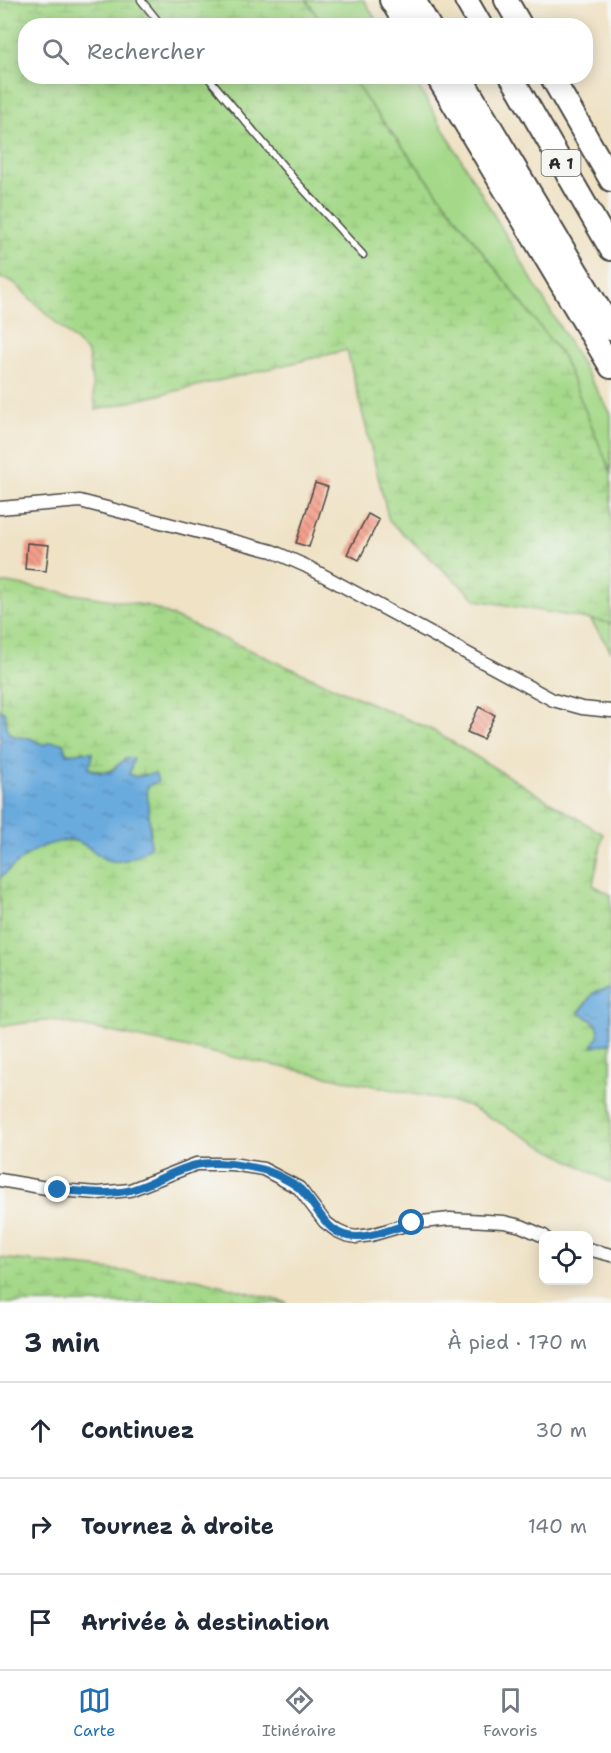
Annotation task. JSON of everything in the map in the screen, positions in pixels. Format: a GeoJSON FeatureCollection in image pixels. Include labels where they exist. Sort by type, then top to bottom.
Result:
{"type":"FeatureCollection","features":[{"type":"Feature","properties":{"kind":"highway"},"geometry":{"type":"LineString","coordinates":[[391,0],[402,18]]}},
{"type":"Feature","properties":{"kind":"highway"},"geometry":{"type":"LineString","coordinates":[[414,0],[424,18]]}},
{"type":"Feature","properties":{"kind":"highway"},"geometry":{"type":"LineString","coordinates":[[466,0],[476,18]]}},
{"type":"Feature","properties":{"kind":"highway"},"geometry":{"type":"LineString","coordinates":[[506,0],[516,18]]}},
{"type":"Feature","properties":{"kind":"highway"},"geometry":{"type":"LineString","coordinates":[[442,84],[611,367]]}},
{"type":"Feature","properties":{"kind":"highway"},"geometry":{"type":"LineString","coordinates":[[465,84],[611,329]]}},
{"type":"Feature","properties":{"kind":"highway","name":"A 1"},"geometry":{"type":"LineString","coordinates":[[516,84],[611,249]]}},
{"type":"Feature","properties":{"kind":"highway","name":"A 1"},"geometry":{"type":"LineString","coordinates":[[556,84],[611,180]]}},
{"type":"Feature","properties":{"kind":"street"},"geometry":{"type":"LineString","coordinates":[[0,507],[80,501],[272,551],[306,566],[553,700],[582,708],[611,711]]}},
{"type":"Feature","properties":{"kind":"street"},"geometry":{"type":"LineString","coordinates":[[0,1180],[58,1190],[98,1193],[130,1190],[196,1164],[232,1164],[263,1169],[299,1188],[325,1222],[346,1235],[356,1237],[371,1235],[412,1223],[450,1219],[504,1222],[521,1226],[539,1234]]}},
{"type":"Feature","properties":{"kind":"street"},"geometry":{"type":"LineString","coordinates":[[593,1250],[611,1255]]}},
{"type":"Feature","properties":{"kind":"lane"},"geometry":{"type":"LineString","coordinates":[[141,0],[156,18]]}},
{"type":"Feature","properties":{"kind":"lane"},"geometry":{"type":"LineString","coordinates":[[214,84],[294,179],[363,255]]}},
{"type":"Feature","properties":{"kind":"green space"},"geometry":{"type":"Polygon","coordinates":[[[0,0],[307,0],[318,18],[18,18],[18,84],[356,84],[563,357],[611,473],[611,623],[477,600],[389,521],[347,350],[96,410],[88,353],[12,281],[0,278],[0,0]]]}},
{"type":"Feature","properties":{"kind":"green space"},"geometry":{"type":"Polygon","coordinates":[[[307,0],[364,0],[375,18],[318,18],[307,0]]]}},
{"type":"Feature","properties":{"kind":"green space"},"geometry":{"type":"Polygon","coordinates":[[[356,84],[416,84],[421,91],[611,414],[611,473],[563,357],[356,84]]]}},
{"type":"Feature","properties":{"kind":"green space"},"geometry":{"type":"Polygon","coordinates":[[[6,583],[149,606],[434,731],[603,834],[593,885],[611,895],[611,988],[593,993],[579,1012],[594,1022],[599,1030],[593,1046],[611,1043],[611,1183],[467,1105],[53,1020],[0,1026],[0,878],[33,851],[53,842],[63,840],[78,842],[106,860],[151,836],[145,774],[136,777],[129,774],[132,766],[125,759],[111,770],[101,771],[88,768],[84,751],[66,752],[52,742],[43,745],[30,738],[16,737],[9,733],[6,727],[7,721],[0,710],[0,584],[6,583]]]}},
{"type":"Feature","properties":{"kind":"green space"},"geometry":{"type":"Polygon","coordinates":[[[590,619],[611,623],[611,651],[590,619]]]}},
{"type":"Feature","properties":{"kind":"green space"},"geometry":{"type":"Polygon","coordinates":[[[0,1258],[197,1279],[288,1303],[0,1303],[0,1258]]]}},
{"type":"Feature","properties":{"kind":"water"},"geometry":{"type":"Polygon","coordinates":[[[0,710],[5,713],[9,733],[16,737],[30,738],[43,745],[52,742],[63,743],[67,754],[92,752],[92,760],[88,768],[101,773],[111,771],[125,759],[134,758],[129,774],[136,777],[155,773],[158,781],[147,787],[150,847],[134,857],[115,861],[103,858],[76,841],[58,842],[33,851],[0,878],[0,710]]]}},
{"type":"Feature","properties":{"kind":"water"},"geometry":{"type":"Polygon","coordinates":[[[611,988],[611,1043],[592,1047],[598,1035],[598,1026],[591,1019],[579,1013],[593,993],[611,988]]]}},
{"type":"Feature","properties":{"kind":"building"},"geometry":{"type":"Polygon","coordinates":[[[315,483],[328,487],[309,547],[296,543],[315,483]]]}},
{"type":"Feature","properties":{"kind":"building"},"geometry":{"type":"Polygon","coordinates":[[[368,514],[379,520],[359,560],[347,554],[368,514]]]}},
{"type":"Feature","properties":{"kind":"building"},"geometry":{"type":"Polygon","coordinates":[[[27,543],[49,545],[46,571],[25,569],[27,543]]]}},
{"type":"Feature","properties":{"kind":"building"},"geometry":{"type":"Polygon","coordinates":[[[479,707],[495,715],[483,739],[467,732],[479,707]]]}},
{"type":"Feature","properties":{"kind":"route"},"geometry":{"type":"LineString","coordinates":[[58,1190],[98,1193],[130,1190],[196,1164],[232,1164],[263,1169],[299,1188],[325,1222],[346,1235],[356,1237],[371,1235],[412,1223]]}}]}
